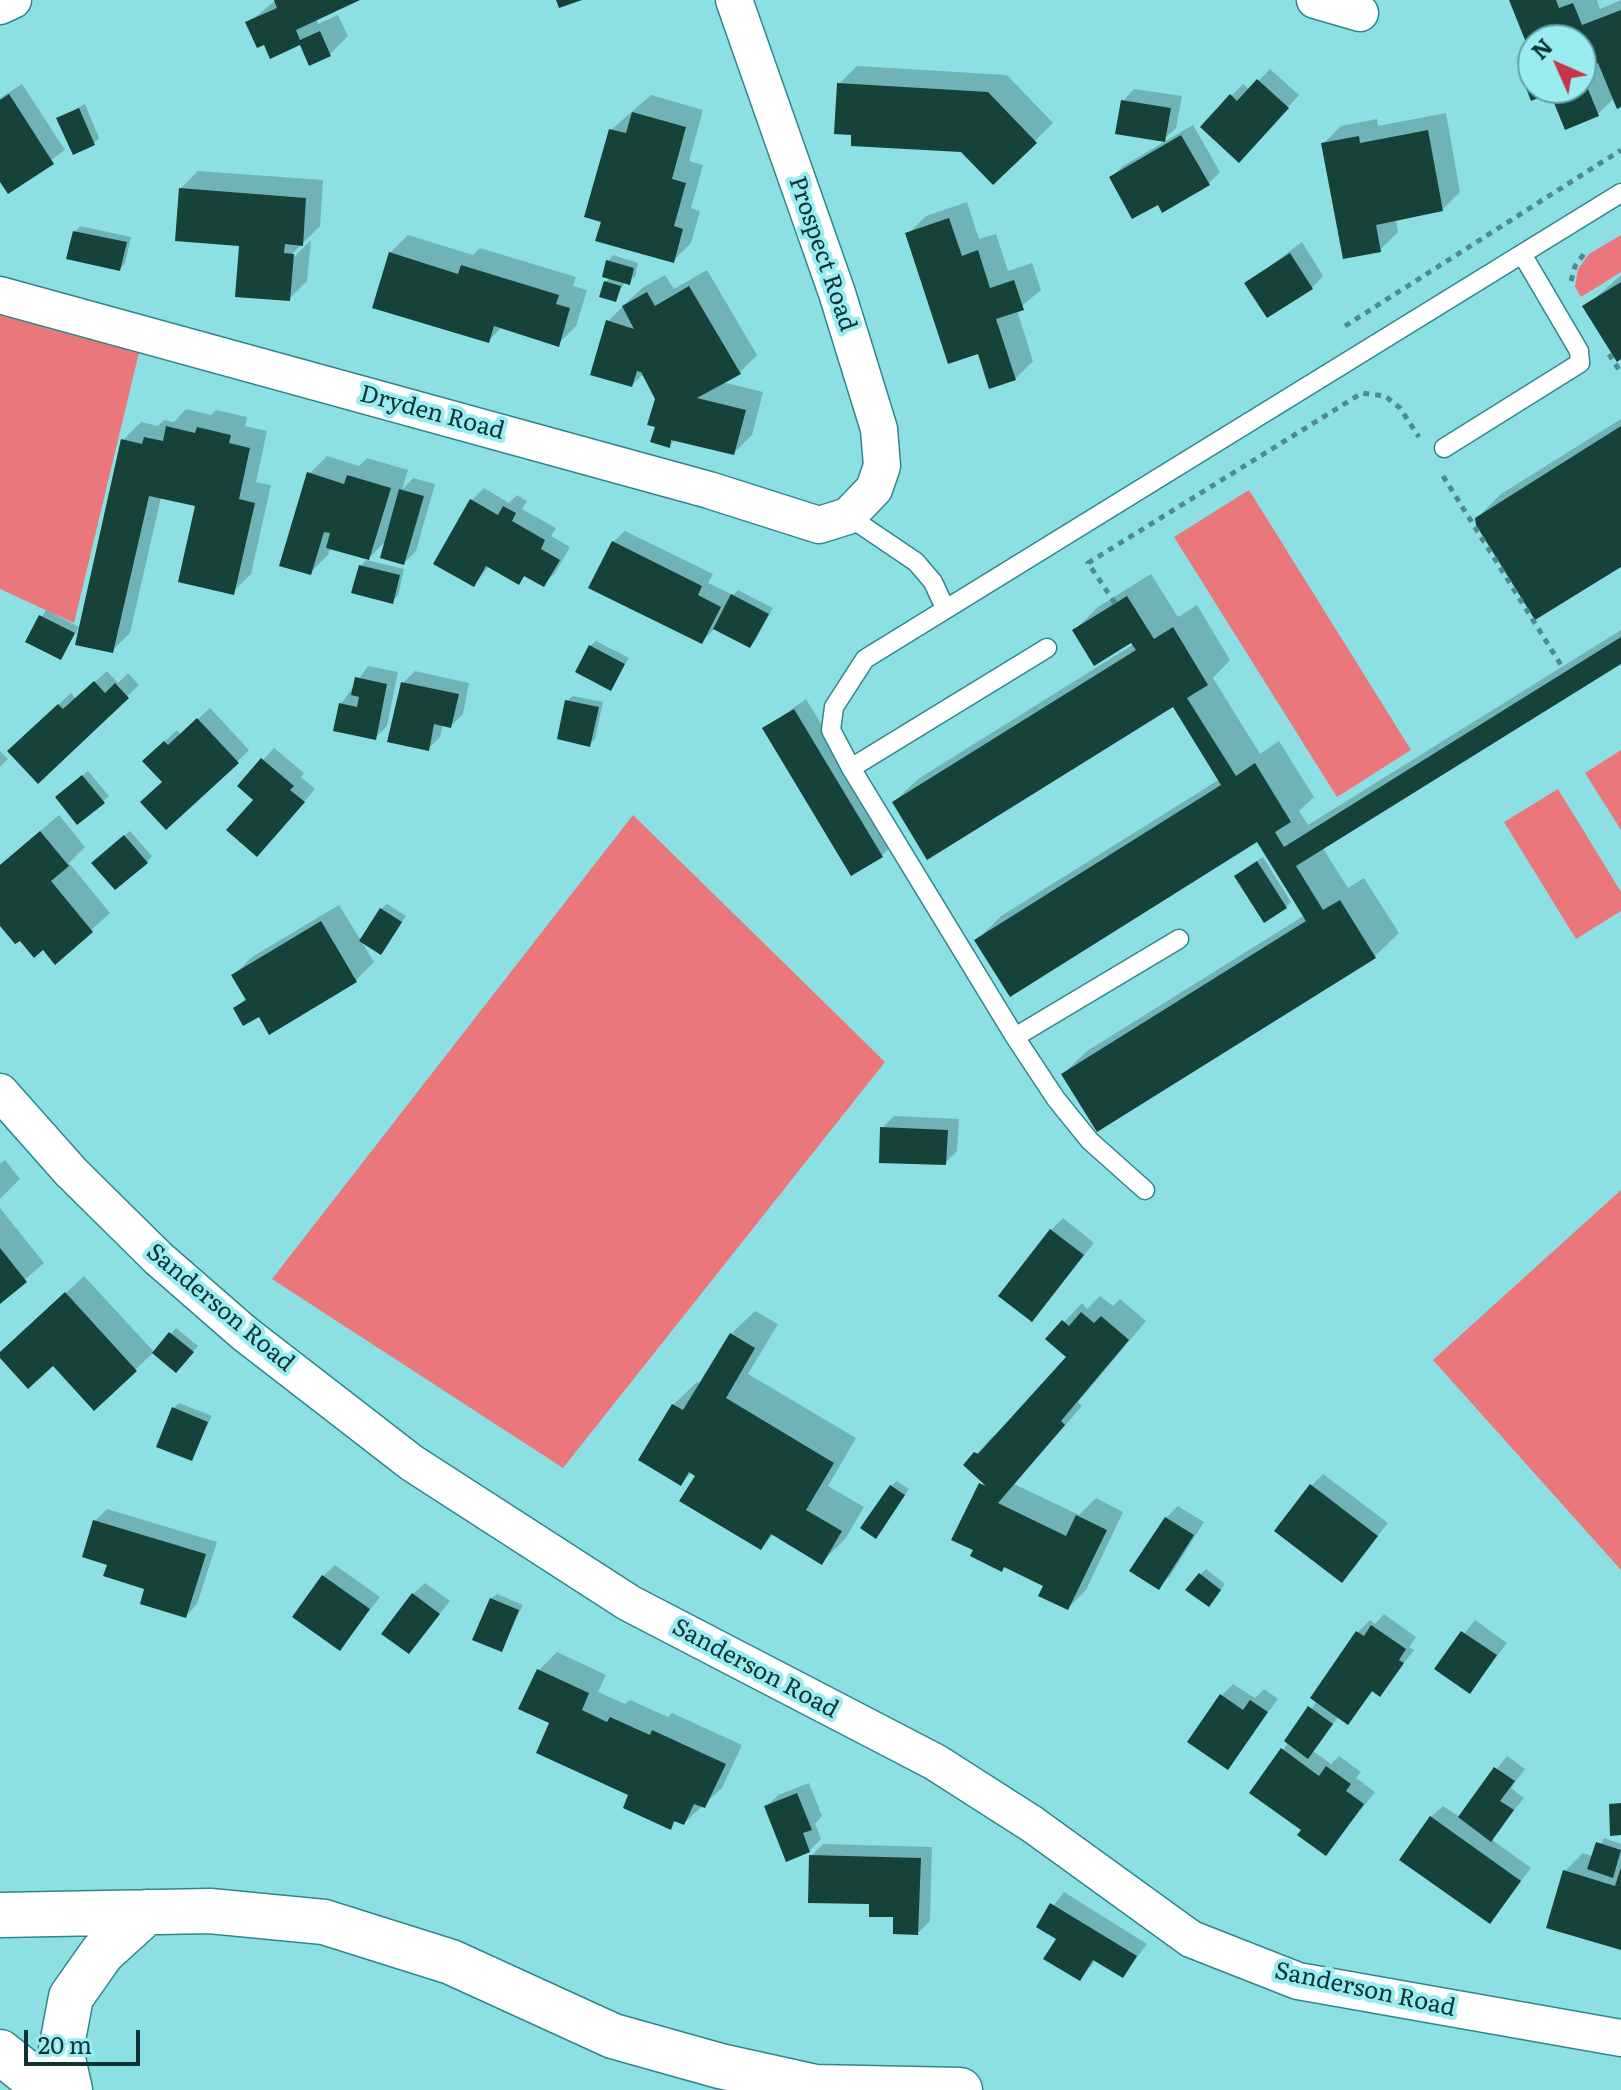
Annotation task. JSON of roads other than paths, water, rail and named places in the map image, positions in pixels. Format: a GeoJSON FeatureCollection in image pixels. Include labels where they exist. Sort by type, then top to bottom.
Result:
{"type":"FeatureCollection","features":[{"type":"Feature","properties":{"kind":"main road"},"geometry":{"type":"LineString","coordinates":[[0,1915],[210,1911],[324,1922],[451,1962],[613,2036],[815,2087],[960,2090]]}},
{"type":"Feature","properties":{"kind":"main road"},"geometry":{"type":"LineString","coordinates":[[70,2090],[61,2050],[63,2026],[71,1997],[102,1953],[147,1912]]}},
{"type":"Feature","properties":{"kind":"main road"},"geometry":{"type":"LineString","coordinates":[[0,2052],[48,2090]]}},
{"type":"Feature","properties":{"kind":"street"},"geometry":{"type":"LineString","coordinates":[[0,6],[13,0]]}},
{"type":"Feature","properties":{"kind":"street","name":"Prospect Road"},"geometry":{"type":"LineString","coordinates":[[734,0],[837,293],[879,429],[882,466],[874,489],[854,511]]}},
{"type":"Feature","properties":{"kind":"street"},"geometry":{"type":"LineString","coordinates":[[1315,0],[1360,13]]}},
{"type":"Feature","properties":{"kind":"street","name":"Dryden Road"},"geometry":{"type":"LineString","coordinates":[[0,295],[617,464],[819,525],[854,511]]}},
{"type":"Feature","properties":{"kind":"street","name":"Sanderson Road"},"geometry":{"type":"LineString","coordinates":[[0,1092],[71,1172],[158,1258],[244,1333],[412,1463],[629,1603],[935,1762],[1032,1824],[1191,1939],[1298,1981],[1621,2038]]}},
{"type":"Feature","properties":{"kind":"lane"},"geometry":{"type":"LineString","coordinates":[[1145,1190],[1090,1141],[1056,1099],[851,768],[831,730],[834,707],[843,688],[865,659],[945,608],[1621,193]]}},
{"type":"Feature","properties":{"kind":"lane"},"geometry":{"type":"LineString","coordinates":[[1435,453],[1580,363],[1579,351],[1522,254]]}},
{"type":"Feature","properties":{"kind":"lane"},"geometry":{"type":"LineString","coordinates":[[854,511],[916,562],[933,582],[945,608]]}},
{"type":"Feature","properties":{"kind":"lane"},"geometry":{"type":"LineString","coordinates":[[851,768],[1047,648]]}},
{"type":"Feature","properties":{"kind":"lane"},"geometry":{"type":"LineString","coordinates":[[1015,1037],[1179,939]]}}]}
